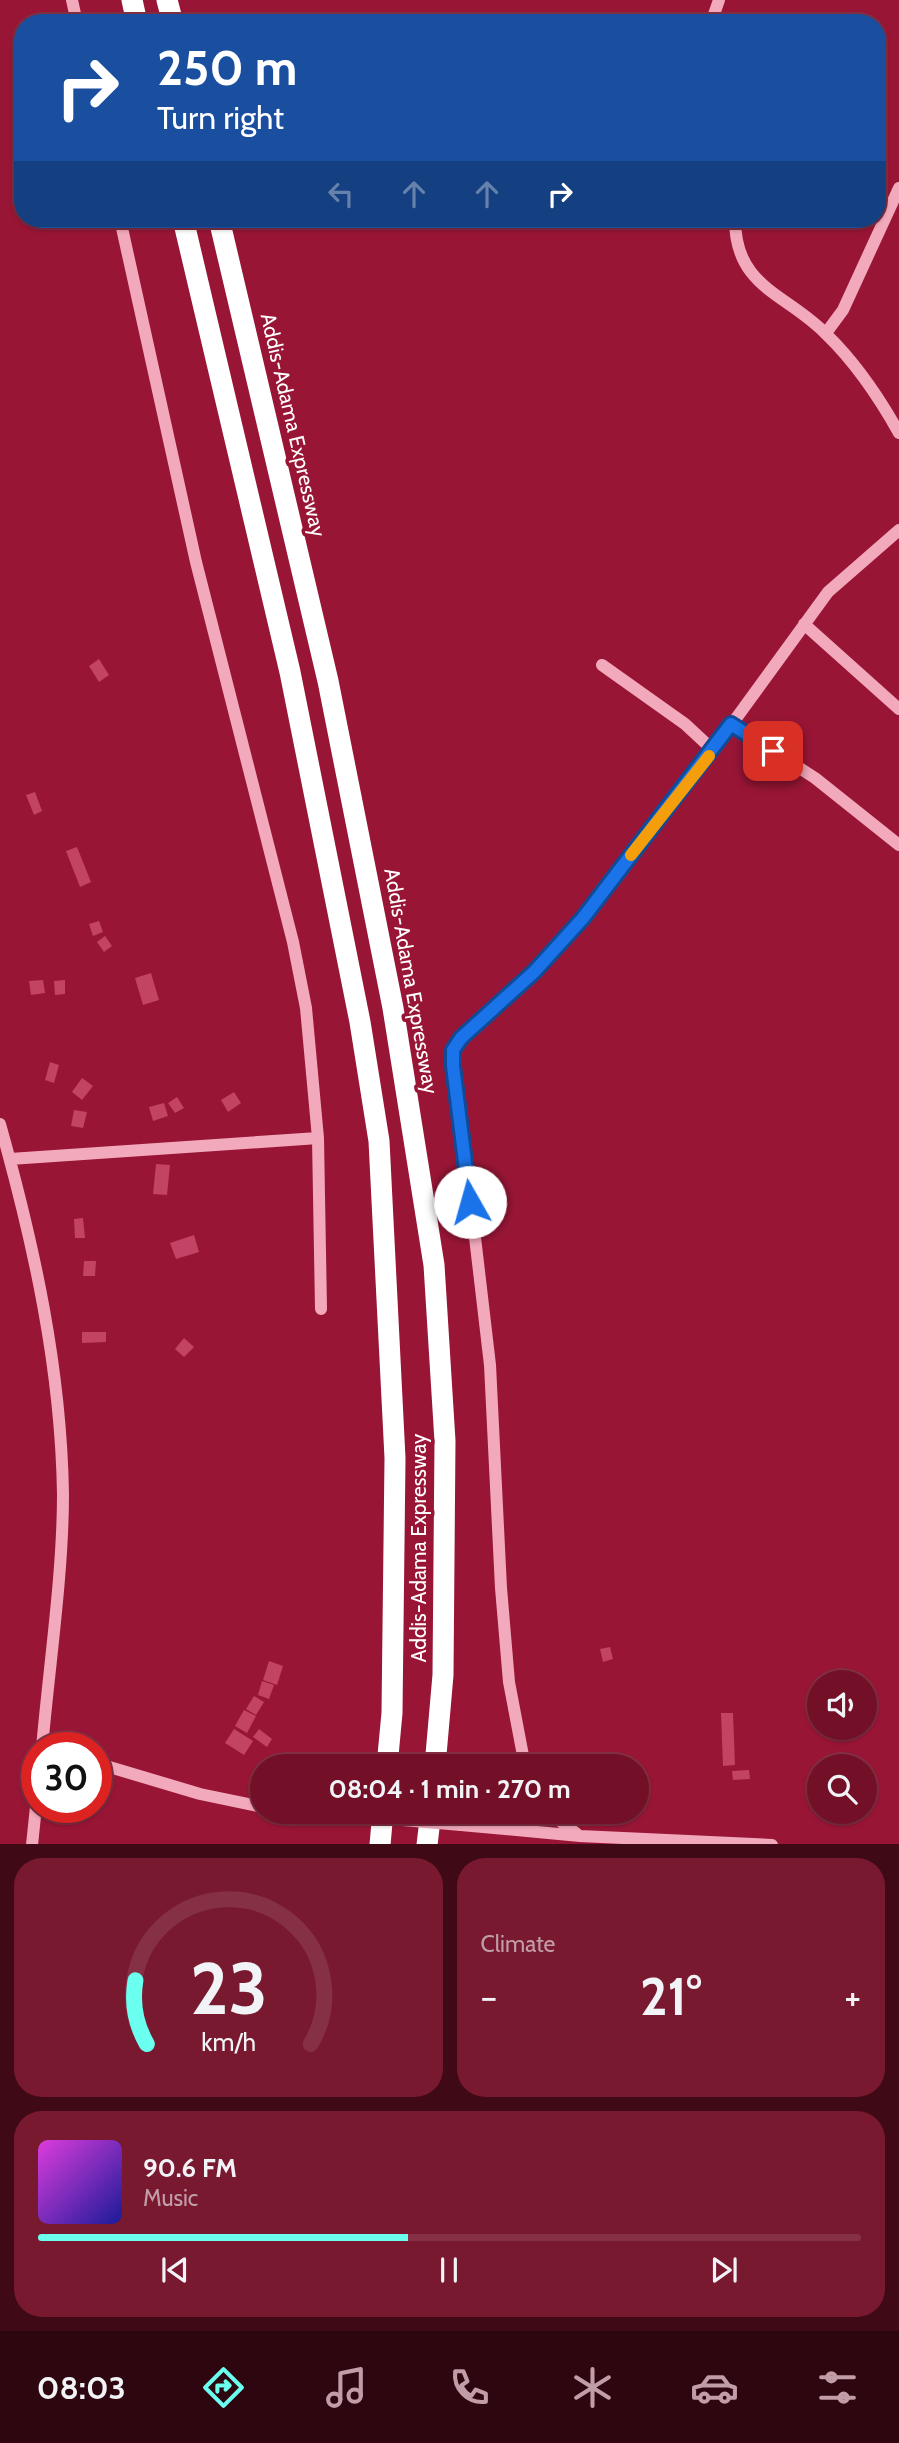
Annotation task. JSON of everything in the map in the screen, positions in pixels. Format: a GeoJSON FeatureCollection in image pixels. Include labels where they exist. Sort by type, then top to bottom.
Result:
{"type":"FeatureCollection","features":[{"type":"Feature","properties":{"kind":"highway","name":"Addis-Adama Expressway"},"geometry":{"type":"LineString","coordinates":[[185,228],[290,672],[360,1023],[379,1141],[395,1458],[392,1713],[388,1754]]}},
{"type":"Feature","properties":{"kind":"highway","name":"Addis-Adama Expressway"},"geometry":{"type":"LineString","coordinates":[[221,228],[328,681],[393,1009],[434,1265],[445,1441],[443,1675],[436,1754]]}},
{"type":"Feature","properties":{"kind":"highway"},"geometry":{"type":"LineString","coordinates":[[380,1844],[382,1824]]}},
{"type":"Feature","properties":{"kind":"highway"},"geometry":{"type":"LineString","coordinates":[[427,1844],[429,1824]]}},
{"type":"Feature","properties":{"kind":"street"},"geometry":{"type":"LineString","coordinates":[[886,216],[899,188]]}},
{"type":"Feature","properties":{"kind":"street"},"geometry":{"type":"LineString","coordinates":[[122,228],[196,562],[293,942],[306,1008],[318,1138],[321,1310]]}},
{"type":"Feature","properties":{"kind":"street"},"geometry":{"type":"LineString","coordinates":[[735,228],[735,241],[743,260],[762,287],[826,333],[868,385],[899,433]]}},
{"type":"Feature","properties":{"kind":"street"},"geometry":{"type":"LineString","coordinates":[[826,333],[843,310],[881,228]]}},
{"type":"Feature","properties":{"kind":"street"},"geometry":{"type":"LineString","coordinates":[[523,1754],[508,1669],[500,1588],[491,1365],[453,1050],[461,1038],[534,972],[583,918],[713,750],[828,592],[899,530]]}},
{"type":"Feature","properties":{"kind":"street"},"geometry":{"type":"LineString","coordinates":[[804,624],[899,709]]}},
{"type":"Feature","properties":{"kind":"street"},"geometry":{"type":"LineString","coordinates":[[602,665],[684,724],[713,750]]}},
{"type":"Feature","properties":{"kind":"street"},"geometry":{"type":"LineString","coordinates":[[731,724],[816,778],[899,845]]}},
{"type":"Feature","properties":{"kind":"street"},"geometry":{"type":"LineString","coordinates":[[0,1124],[36,1261],[57,1386],[63,1496],[45,1732]]}},
{"type":"Feature","properties":{"kind":"street"},"geometry":{"type":"LineString","coordinates":[[10,1159],[318,1138]]}},
{"type":"Feature","properties":{"kind":"street"},"geometry":{"type":"LineString","coordinates":[[112,1768],[200,1794],[250,1804]]}},
{"type":"Feature","properties":{"kind":"street"},"geometry":{"type":"LineString","coordinates":[[32,1844],[34,1823]]}},
{"type":"Feature","properties":{"kind":"street"},"geometry":{"type":"LineString","coordinates":[[449,1824],[672,1842],[772,1844]]}},
{"type":"Feature","properties":{"kind":"street"},"geometry":{"type":"LineString","coordinates":[[564,1824],[580,1836],[612,1844]]}},
{"type":"Feature","properties":{"kind":"building"},"geometry":{"type":"Polygon","coordinates":[[[99,659],[109,675],[99,682],[89,666],[99,659]]]}},
{"type":"Feature","properties":{"kind":"building"},"geometry":{"type":"Polygon","coordinates":[[[35,792],[42,811],[34,815],[26,795],[35,792]]]}},
{"type":"Feature","properties":{"kind":"building"},"geometry":{"type":"Polygon","coordinates":[[[77,847],[91,882],[80,887],[66,851],[77,847]]]}},
{"type":"Feature","properties":{"kind":"building"},"geometry":{"type":"Polygon","coordinates":[[[99,921],[103,932],[93,936],[89,924],[99,921]]]}},
{"type":"Feature","properties":{"kind":"building"},"geometry":{"type":"Polygon","coordinates":[[[105,936],[112,946],[104,952],[97,942],[105,936]]]}},
{"type":"Feature","properties":{"kind":"building"},"geometry":{"type":"Polygon","coordinates":[[[151,973],[159,1000],[143,1005],[135,978],[151,973]]]}},
{"type":"Feature","properties":{"kind":"building"},"geometry":{"type":"Polygon","coordinates":[[[43,980],[45,993],[31,995],[29,981],[43,980]]]}},
{"type":"Feature","properties":{"kind":"building"},"geometry":{"type":"Polygon","coordinates":[[[65,980],[65,994],[55,995],[54,981],[65,980]]]}},
{"type":"Feature","properties":{"kind":"building"},"geometry":{"type":"Polygon","coordinates":[[[50,1062],[59,1065],[54,1083],[45,1080],[50,1062]]]}},
{"type":"Feature","properties":{"kind":"building"},"geometry":{"type":"Polygon","coordinates":[[[82,1078],[93,1086],[82,1100],[72,1092],[82,1078]]]}},
{"type":"Feature","properties":{"kind":"building"},"geometry":{"type":"Polygon","coordinates":[[[234,1092],[241,1103],[228,1112],[221,1100],[234,1092]]]}},
{"type":"Feature","properties":{"kind":"building"},"geometry":{"type":"Polygon","coordinates":[[[177,1097],[184,1108],[175,1113],[168,1103],[177,1097]]]}},
{"type":"Feature","properties":{"kind":"building"},"geometry":{"type":"Polygon","coordinates":[[[164,1103],[168,1116],[153,1121],[149,1107],[164,1103]]]}},
{"type":"Feature","properties":{"kind":"building"},"geometry":{"type":"Polygon","coordinates":[[[74,1110],[87,1112],[83,1128],[71,1126],[74,1110]]]}},
{"type":"Feature","properties":{"kind":"building"},"geometry":{"type":"Polygon","coordinates":[[[156,1164],[170,1165],[167,1195],[153,1194],[156,1164]]]}},
{"type":"Feature","properties":{"kind":"building"},"geometry":{"type":"Polygon","coordinates":[[[83,1218],[85,1238],[75,1238],[74,1219],[83,1218]]]}},
{"type":"Feature","properties":{"kind":"building"},"geometry":{"type":"Polygon","coordinates":[[[194,1235],[199,1252],[176,1259],[170,1243],[194,1235]]]}},
{"type":"Feature","properties":{"kind":"building"},"geometry":{"type":"Polygon","coordinates":[[[84,1261],[96,1261],[95,1276],[83,1276],[84,1261]]]}},
{"type":"Feature","properties":{"kind":"building"},"geometry":{"type":"Polygon","coordinates":[[[82,1332],[106,1332],[106,1342],[82,1343],[82,1332]]]}},
{"type":"Feature","properties":{"kind":"building"},"geometry":{"type":"Polygon","coordinates":[[[184,1338],[194,1347],[184,1357],[175,1349],[184,1338]]]}},
{"type":"Feature","properties":{"kind":"building"},"geometry":{"type":"Polygon","coordinates":[[[610,1647],[613,1659],[603,1662],[600,1649],[610,1647]]]}},
{"type":"Feature","properties":{"kind":"building"},"geometry":{"type":"Polygon","coordinates":[[[269,1661],[283,1666],[277,1685],[263,1680],[269,1661]]]}},
{"type":"Feature","properties":{"kind":"building"},"geometry":{"type":"Polygon","coordinates":[[[262,1681],[274,1685],[269,1699],[258,1695],[262,1681]]]}},
{"type":"Feature","properties":{"kind":"building"},"geometry":{"type":"Polygon","coordinates":[[[254,1696],[264,1702],[256,1715],[246,1709],[254,1696]]]}},
{"type":"Feature","properties":{"kind":"building"},"geometry":{"type":"Polygon","coordinates":[[[244,1710],[256,1716],[247,1733],[235,1726],[244,1710]]]}},
{"type":"Feature","properties":{"kind":"building"},"geometry":{"type":"Polygon","coordinates":[[[721,1713],[733,1713],[735,1765],[723,1766],[721,1713]]]}},
{"type":"Feature","properties":{"kind":"building"},"geometry":{"type":"Polygon","coordinates":[[[234,1729],[253,1741],[244,1755],[225,1743],[234,1729]]]}},
{"type":"Feature","properties":{"kind":"building"},"geometry":{"type":"Polygon","coordinates":[[[259,1729],[272,1739],[267,1747],[253,1737],[259,1729]]]}},
{"type":"Feature","properties":{"kind":"building"},"geometry":{"type":"Polygon","coordinates":[[[749,1770],[750,1779],[733,1780],[732,1771],[749,1770]]]}},
{"type":"Feature","properties":{"kind":"slow traffic"},"geometry":{"type":"LineString","coordinates":[[631,855],[709,756]]}},
{"type":"Feature","properties":{"kind":"route"},"geometry":{"type":"LineString","coordinates":[[470,1202],[453,1066],[453,1050],[461,1038],[534,972],[583,918],[731,724],[773,751]]}}]}
